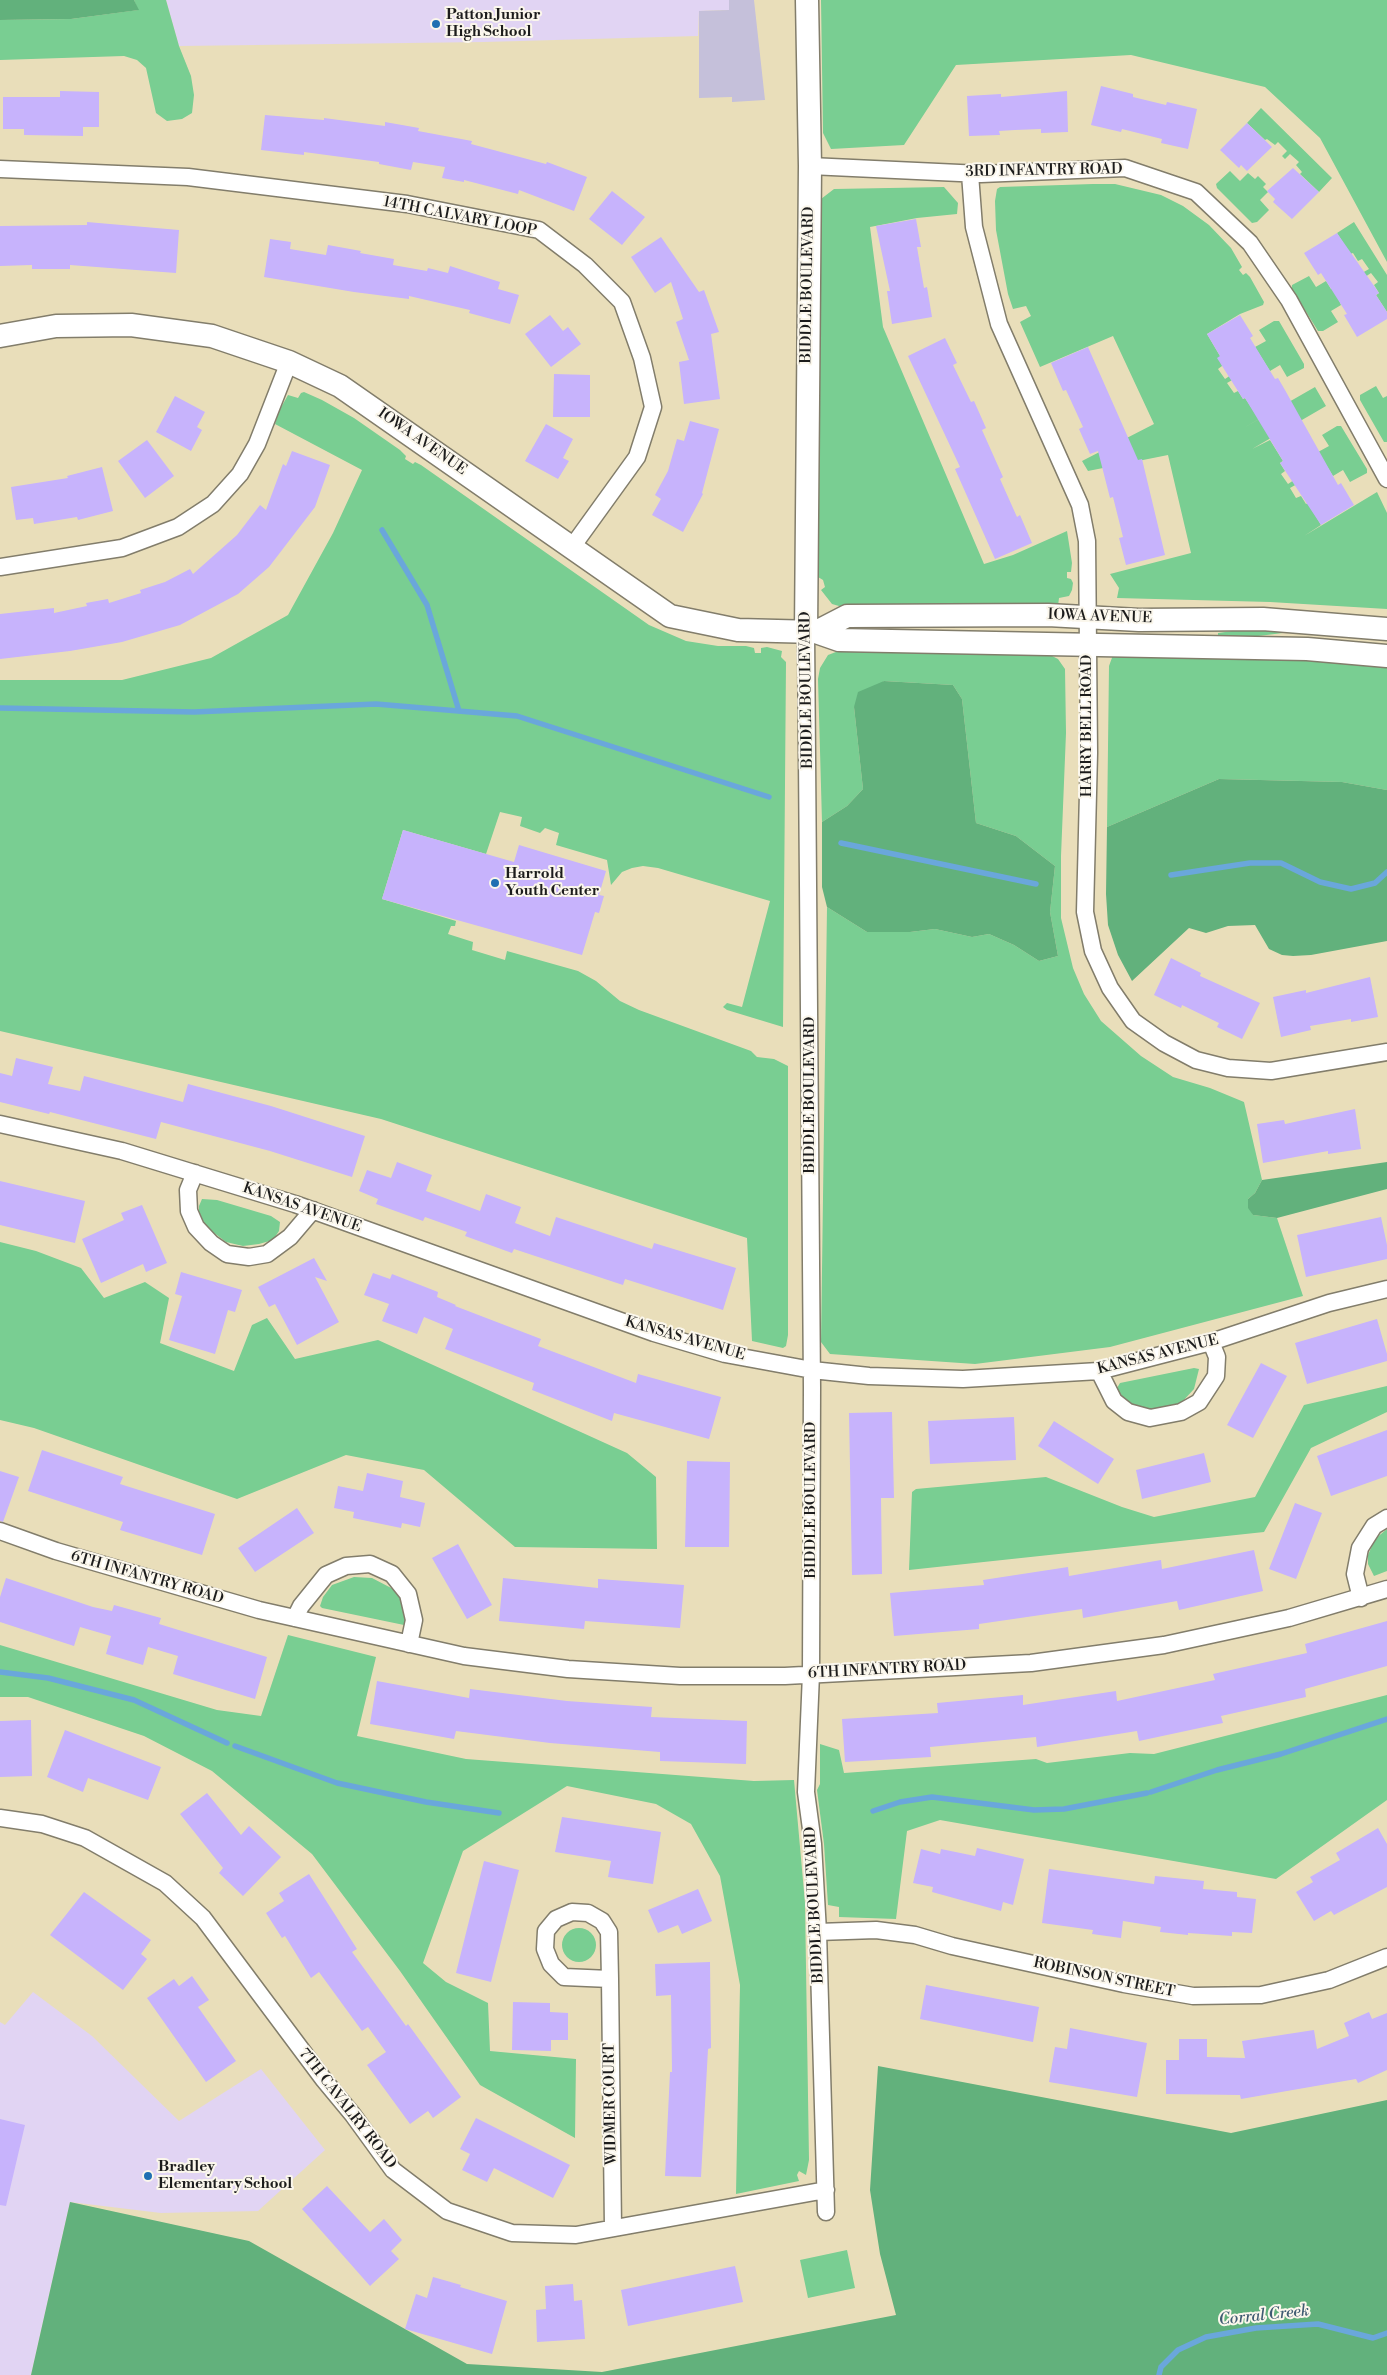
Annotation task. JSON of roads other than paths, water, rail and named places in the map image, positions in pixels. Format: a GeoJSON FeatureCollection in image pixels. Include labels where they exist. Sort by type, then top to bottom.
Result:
{"type":"FeatureCollection","features":[{"type":"Feature","properties":{"kind":"street","name":"BIDDLE BOULEVARD"},"geometry":{"type":"LineString","coordinates":[[807,0],[810,166],[811,632],[809,836],[812,1370],[811,1674],[806,1792],[813,1844],[818,1932],[826,2212]]}},
{"type":"Feature","properties":{"kind":"street","name":"3RD INFANTRY ROAD"},"geometry":{"type":"LineString","coordinates":[[810,166],[970,174],[1125,168],[1196,192],[1250,242],[1289,300],[1387,479]]}},
{"type":"Feature","properties":{"kind":"street","name":"14TH CALVARY LOOP"},"geometry":{"type":"LineString","coordinates":[[0,169],[188,177],[407,204],[539,230],[585,265],[622,302],[642,358],[654,407],[637,457],[572,547]]}},
{"type":"Feature","properties":{"kind":"street","name":"HARRY BELL ROAD"},"geometry":{"type":"LineString","coordinates":[[970,174],[974,227],[999,324],[1080,505],[1087,541],[1089,753],[1085,912],[1093,951],[1110,988],[1133,1021],[1164,1043],[1196,1060],[1228,1068],[1271,1071],[1387,1052]]}},
{"type":"Feature","properties":{"kind":"street","name":"IOWA AVENUE"},"geometry":{"type":"LineString","coordinates":[[0,336],[56,326],[131,325],[212,336],[289,362],[340,386],[670,616],[738,630],[811,632],[840,640],[1307,649],[1387,656]]}},
{"type":"Feature","properties":{"kind":"street"},"geometry":{"type":"LineString","coordinates":[[0,567],[122,548],[178,527],[213,504],[240,474],[257,444],[289,362]]}},
{"type":"Feature","properties":{"kind":"street","name":"IOWA AVENUE"},"geometry":{"type":"LineString","coordinates":[[811,632],[847,616],[1088,617],[1139,620],[1263,619],[1387,629]]}},
{"type":"Feature","properties":{"kind":"street","name":"KANSAS AVENUE"},"geometry":{"type":"LineString","coordinates":[[0,1124],[122,1150],[314,1210],[654,1333],[725,1354],[812,1370],[868,1376],[963,1379],[1099,1371],[1212,1342],[1329,1303],[1387,1289]]}},
{"type":"Feature","properties":{"kind":"street"},"geometry":{"type":"LineString","coordinates":[[195,1173],[188,1190],[189,1211],[196,1227],[211,1243],[227,1254],[248,1257],[267,1254],[290,1237],[314,1210]]}},
{"type":"Feature","properties":{"kind":"street"},"geometry":{"type":"LineString","coordinates":[[1099,1371],[1114,1401],[1128,1412],[1150,1418],[1181,1412],[1199,1402],[1216,1376],[1217,1357],[1212,1342]]}},
{"type":"Feature","properties":{"kind":"street"},"geometry":{"type":"LineString","coordinates":[[1361,1598],[1356,1574],[1360,1548],[1374,1526],[1387,1518]]}},
{"type":"Feature","properties":{"kind":"street","name":"6TH INFANTRY ROAD"},"geometry":{"type":"LineString","coordinates":[[0,1531],[56,1551],[259,1610],[464,1656],[568,1669],[680,1676],[811,1674],[1031,1663],[1139,1648],[1289,1618],[1387,1589]]}},
{"type":"Feature","properties":{"kind":"street"},"geometry":{"type":"LineString","coordinates":[[295,1618],[301,1606],[326,1575],[346,1566],[370,1564],[392,1574],[408,1594],[414,1620],[408,1644]]}},
{"type":"Feature","properties":{"kind":"street","name":"7TH CAVALRY ROAD"},"geometry":{"type":"LineString","coordinates":[[0,1818],[42,1824],[85,1838],[165,1883],[203,1918],[393,2170],[447,2211],[512,2233],[576,2235],[826,2190]]}},
{"type":"Feature","properties":{"kind":"street","name":"WIDMER COURT"},"geometry":{"type":"LineString","coordinates":[[610,1979],[564,1977],[551,1964],[545,1949],[546,1932],[556,1919],[572,1912],[588,1913],[602,1921],[609,1932],[610,1979],[613,2228]]}},
{"type":"Feature","properties":{"kind":"street","name":"ROBINSON STREET"},"geometry":{"type":"LineString","coordinates":[[818,1932],[876,1930],[915,1935],[952,1946],[1124,1984],[1193,1996],[1261,1995],[1329,1980],[1387,1958]]}},
{"type":"Feature","properties":{"kind":"waterway"},"geometry":{"type":"LineString","coordinates":[[382,530],[427,605],[459,711]]}},
{"type":"Feature","properties":{"kind":"waterway"},"geometry":{"type":"LineString","coordinates":[[0,708],[194,712],[376,704],[517,716],[769,797]]}},
{"type":"Feature","properties":{"kind":"waterway"},"geometry":{"type":"LineString","coordinates":[[841,843],[1036,884]]}},
{"type":"Feature","properties":{"kind":"waterway"},"geometry":{"type":"LineString","coordinates":[[1171,875],[1250,863],[1281,863],[1320,882],[1351,889],[1375,883],[1387,872]]}},
{"type":"Feature","properties":{"kind":"waterway"},"geometry":{"type":"LineString","coordinates":[[0,1672],[48,1678],[134,1700],[227,1743]]}},
{"type":"Feature","properties":{"kind":"waterway"},"geometry":{"type":"LineString","coordinates":[[1151,1792],[1217,1770],[1281,1754],[1387,1719]]}},
{"type":"Feature","properties":{"kind":"waterway"},"geometry":{"type":"LineString","coordinates":[[235,1746],[337,1783],[426,1802],[499,1813]]}},
{"type":"Feature","properties":{"kind":"waterway"},"geometry":{"type":"LineString","coordinates":[[873,1811],[900,1802],[932,1797],[1034,1810],[1064,1809],[1147,1793]]}},
{"type":"Feature","properties":{"kind":"waterway","name":"Corral Creek"},"geometry":{"type":"LineString","coordinates":[[1159,2375],[1161,2367],[1178,2350],[1206,2337],[1256,2328],[1318,2324],[1373,2338],[1387,2333]]}},
{"type":"Feature","properties":{"kind":"place","name":"Patton Junior High School"},"geometry":{"type":"Point","coordinates":[436,24]}},
{"type":"Feature","properties":{"kind":"place","name":"Harrold Youth Center"},"geometry":{"type":"Point","coordinates":[495,883]}},
{"type":"Feature","properties":{"kind":"place","name":"Bradley Elementary School"},"geometry":{"type":"Point","coordinates":[148,2176]}}]}
